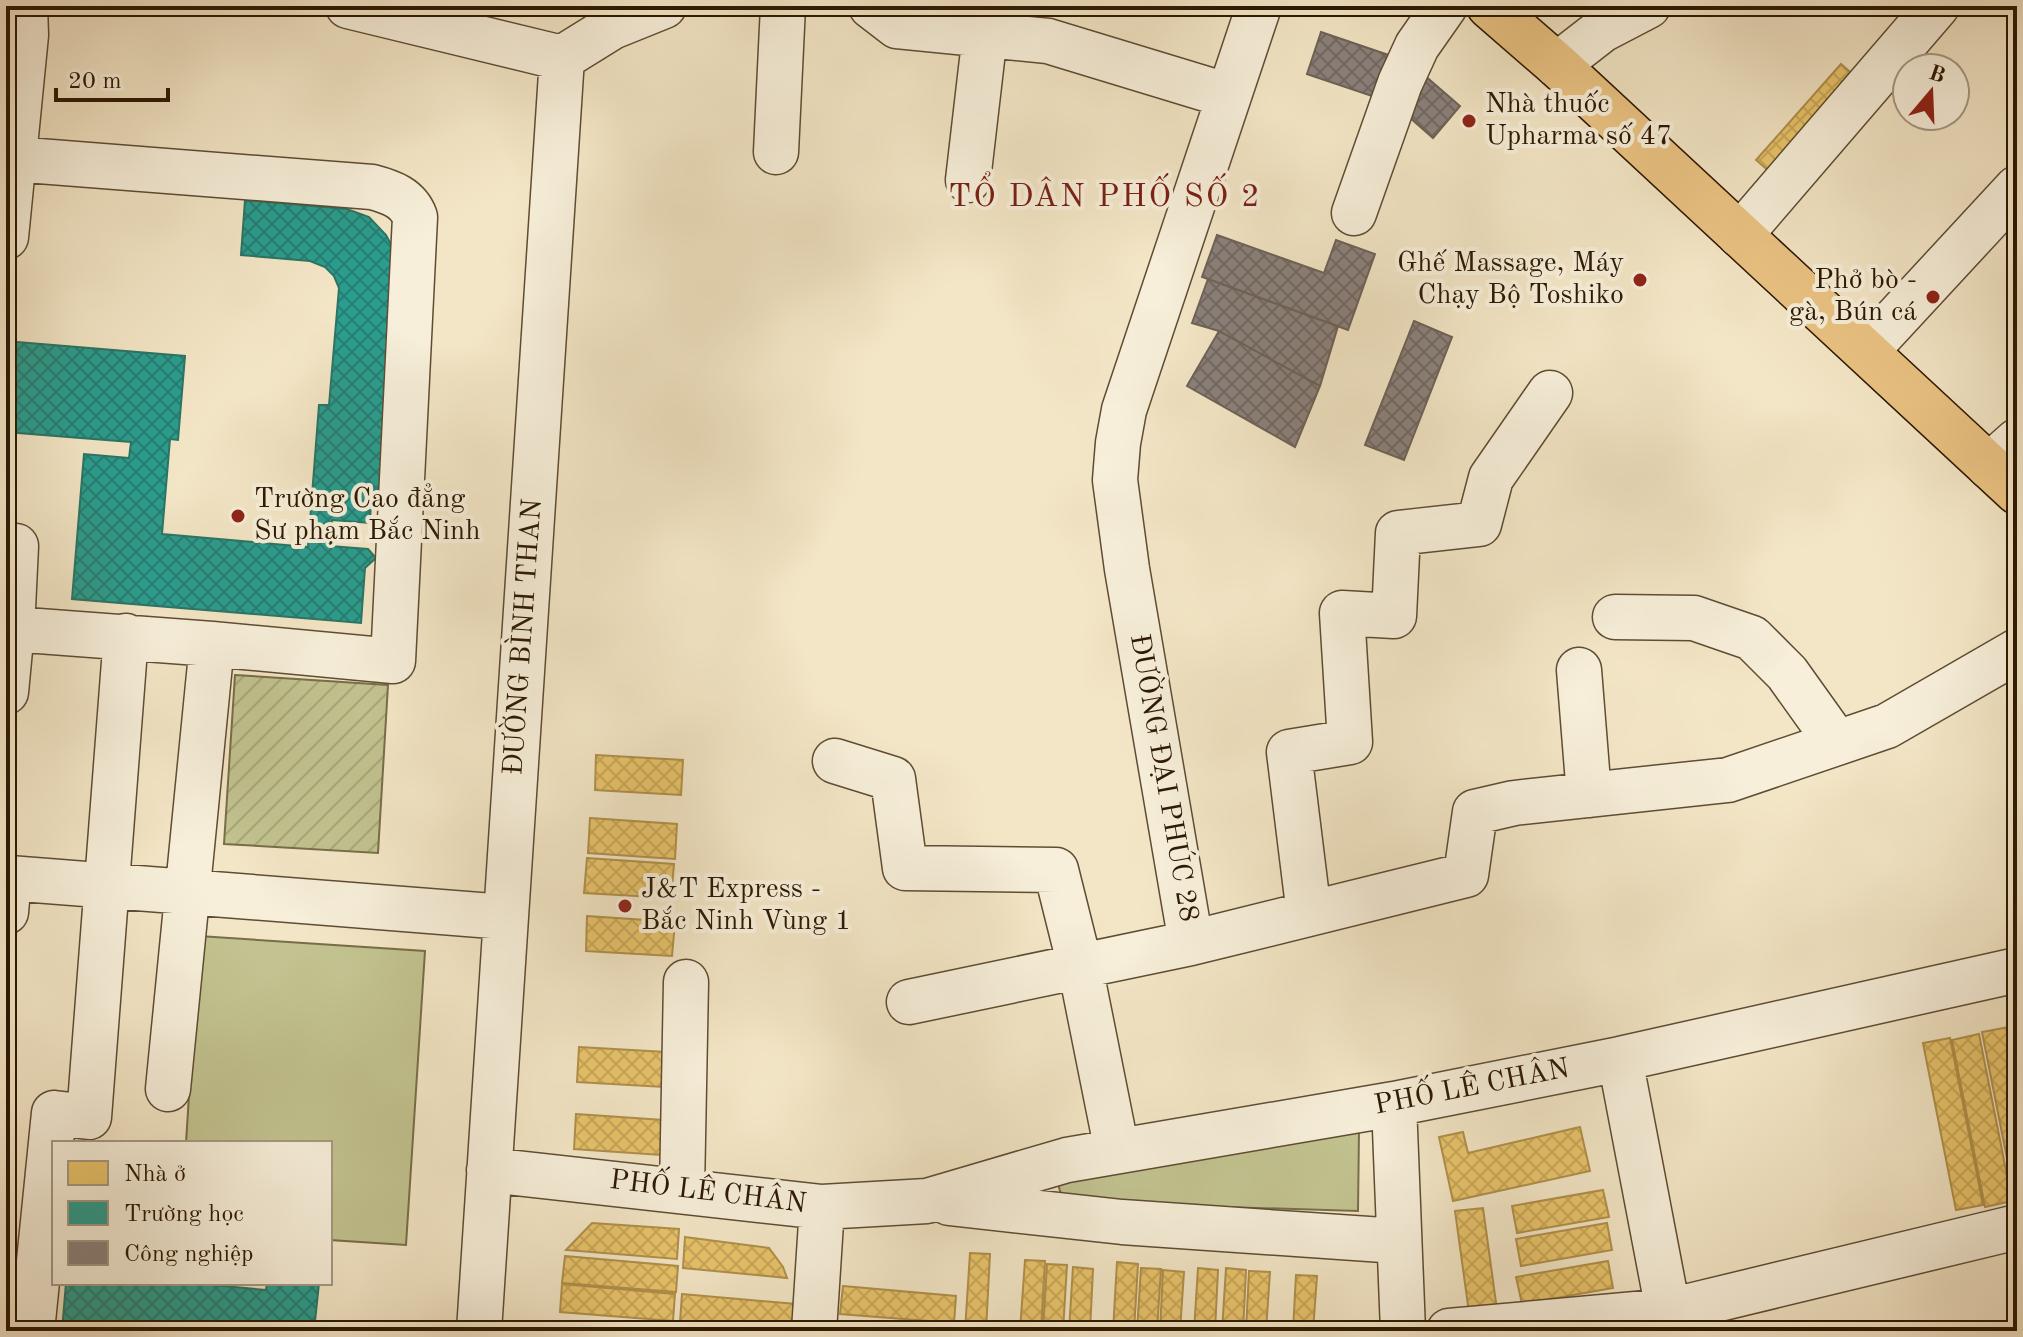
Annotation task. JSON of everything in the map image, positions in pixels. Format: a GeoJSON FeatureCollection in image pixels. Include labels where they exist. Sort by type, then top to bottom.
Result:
{"type":"FeatureCollection","features":[{"type":"Feature","properties":{"kind":"main road"},"geometry":{"type":"LineString","coordinates":[[1489,6],[2009,476]]}},
{"type":"Feature","properties":{"kind":"street"},"geometry":{"type":"LineString","coordinates":[[6,237],[12,133],[26,35],[25,6]]}},
{"type":"Feature","properties":{"kind":"street"},"geometry":{"type":"LineString","coordinates":[[348,6],[562,58],[612,27],[664,6]]}},
{"type":"Feature","properties":{"kind":"street"},"geometry":{"type":"LineString","coordinates":[[776,152],[783,6]]}},
{"type":"Feature","properties":{"kind":"street"},"geometry":{"type":"LineString","coordinates":[[871,6],[897,26],[1048,41],[1229,96]]}},
{"type":"Feature","properties":{"kind":"street","name":"ĐƯỜNG ĐẠI PHÚC 28"},"geometry":{"type":"LineString","coordinates":[[1259,6],[1124,410],[1115,480],[1127,569],[1191,943],[1466,875],[1475,812],[1514,803],[1728,780],[1887,726],[2017,651]]}},
{"type":"Feature","properties":{"kind":"street"},"geometry":{"type":"LineString","coordinates":[[1354,213],[1400,83],[1417,46],[1445,6]]}},
{"type":"Feature","properties":{"kind":"street"},"geometry":{"type":"LineString","coordinates":[[1557,65],[1602,30],[1648,6]]}},
{"type":"Feature","properties":{"kind":"street"},"geometry":{"type":"LineString","coordinates":[[1740,235],[1937,6]]}},
{"type":"Feature","properties":{"kind":"street"},"geometry":{"type":"LineString","coordinates":[[968,180],[985,34]]}},
{"type":"Feature","properties":{"kind":"street","name":"ĐƯỜNG BÌNH THAN"},"geometry":{"type":"LineString","coordinates":[[479,1331],[562,58]]}},
{"type":"Feature","properties":{"kind":"street"},"geometry":{"type":"LineString","coordinates":[[12,133],[372,187],[392,193],[412,207],[415,227],[393,661],[126,636],[12,629]]}},
{"type":"Feature","properties":{"kind":"street"},"geometry":{"type":"LineString","coordinates":[[1867,350],[2017,188]]}},
{"type":"Feature","properties":{"kind":"street"},"geometry":{"type":"LineString","coordinates":[[1309,914],[1289,752],[1350,742],[1342,613],[1394,616],[1398,533],[1479,524],[1491,478],[1550,393]]}},
{"type":"Feature","properties":{"kind":"street"},"geometry":{"type":"LineString","coordinates":[[6,692],[16,546]]}},
{"type":"Feature","properties":{"kind":"street"},"geometry":{"type":"LineString","coordinates":[[1615,617],[1694,618],[1752,638],[1787,673],[1837,743]]}},
{"type":"Feature","properties":{"kind":"street"},"geometry":{"type":"LineString","coordinates":[[32,1331],[54,1113],[89,1117],[126,636]]}},
{"type":"Feature","properties":{"kind":"street"},"geometry":{"type":"LineString","coordinates":[[168,1089],[212,644]]}},
{"type":"Feature","properties":{"kind":"street"},"geometry":{"type":"LineString","coordinates":[[1579,670],[1589,795]]}},
{"type":"Feature","properties":{"kind":"street"},"geometry":{"type":"LineString","coordinates":[[835,761],[893,779],[905,868],[1056,870],[1080,966],[1117,1151]]}},
{"type":"Feature","properties":{"kind":"street"},"geometry":{"type":"LineString","coordinates":[[7,889],[107,885],[505,917]]}},
{"type":"Feature","properties":{"kind":"street"},"geometry":{"type":"LineString","coordinates":[[909,1002],[1191,943]]}},
{"type":"Feature","properties":{"kind":"street","name":"PHỐ LÊ CHÂN"},"geometry":{"type":"LineString","coordinates":[[927,1201],[1067,1160],[1394,1104],[1620,1059],[2017,970]]}},
{"type":"Feature","properties":{"kind":"street"},"geometry":{"type":"LineString","coordinates":[[682,1190],[686,982]]}},
{"type":"Feature","properties":{"kind":"street"},"geometry":{"type":"LineString","coordinates":[[1620,1059],[1670,1321]]}},
{"type":"Feature","properties":{"kind":"street"},"geometry":{"type":"LineString","coordinates":[[1394,1104],[1403,1331]]}},
{"type":"Feature","properties":{"kind":"street","name":"PHỐ LÊ CHÂN"},"geometry":{"type":"LineString","coordinates":[[489,1170],[822,1207],[927,1201],[1122,1222],[1398,1241]]}},
{"type":"Feature","properties":{"kind":"street"},"geometry":{"type":"LineString","coordinates":[[814,1331],[822,1207]]}},
{"type":"Feature","properties":{"kind":"street"},"geometry":{"type":"LineString","coordinates":[[1449,1331],[1670,1321],[2017,1227]]}},
{"type":"Feature","properties":{"kind":"green space"},"geometry":{"type":"Polygon","coordinates":[[[235,675],[388,685],[378,853],[224,844],[235,675]]]}},
{"type":"Feature","properties":{"kind":"green space"},"geometry":{"type":"Polygon","coordinates":[[[199,936],[425,951],[406,1245],[332,1240],[332,1141],[186,1141],[199,936]]]}},
{"type":"Feature","properties":{"kind":"green space"},"geometry":{"type":"Polygon","coordinates":[[[1359,1130],[1358,1211],[1063,1202],[1057,1180],[1359,1130]]]}},
{"type":"Feature","properties":{"kind":"building: Nhà ở"},"geometry":{"type":"Polygon","coordinates":[[[1841,64],[1863,83],[1778,179],[1756,160],[1841,64]]]}},
{"type":"Feature","properties":{"kind":"building: Nhà ở"},"geometry":{"type":"Polygon","coordinates":[[[596,755],[683,760],[681,795],[595,790],[596,755]]]}},
{"type":"Feature","properties":{"kind":"building: Nhà ở"},"geometry":{"type":"Polygon","coordinates":[[[590,818],[677,824],[675,859],[588,853],[590,818]]]}},
{"type":"Feature","properties":{"kind":"building: Nhà ở"},"geometry":{"type":"Polygon","coordinates":[[[587,858],[674,864],[671,898],[584,893],[587,858]]]}},
{"type":"Feature","properties":{"kind":"building: Nhà ở"},"geometry":{"type":"Polygon","coordinates":[[[587,916],[675,922],[672,956],[586,951],[587,916]]]}},
{"type":"Feature","properties":{"kind":"building: Nhà ở"},"geometry":{"type":"Polygon","coordinates":[[[2009,1027],[2017,1067],[2015,1199],[1982,1032],[2009,1027]]]}},
{"type":"Feature","properties":{"kind":"building: Nhà ở"},"geometry":{"type":"Polygon","coordinates":[[[1979,1034],[2012,1201],[1985,1207],[1952,1040],[1979,1034]]]}},
{"type":"Feature","properties":{"kind":"building: Nhà ở"},"geometry":{"type":"Polygon","coordinates":[[[1950,1038],[1983,1205],[1956,1210],[1923,1043],[1950,1038]]]}},
{"type":"Feature","properties":{"kind":"building: Nhà ở"},"geometry":{"type":"Polygon","coordinates":[[[579,1047],[666,1052],[664,1087],[577,1082],[579,1047]]]}},
{"type":"Feature","properties":{"kind":"building: Nhà ở"},"geometry":{"type":"Polygon","coordinates":[[[576,1114],[663,1120],[661,1155],[574,1149],[576,1114]]]}},
{"type":"Feature","properties":{"kind":"building: Nhà ở"},"geometry":{"type":"Polygon","coordinates":[[[1580,1127],[1590,1171],[1453,1201],[1439,1137],[1463,1132],[1468,1153],[1580,1127]]]}},
{"type":"Feature","properties":{"kind":"building: Nhà ở"},"geometry":{"type":"Polygon","coordinates":[[[1603,1190],[1609,1217],[1517,1233],[1512,1206],[1603,1190]]]}},
{"type":"Feature","properties":{"kind":"building: Nhà ở"},"geometry":{"type":"Polygon","coordinates":[[[1483,1208],[1498,1317],[1470,1320],[1455,1211],[1483,1208]]]}},
{"type":"Feature","properties":{"kind":"building: Nhà ở"},"geometry":{"type":"Polygon","coordinates":[[[592,1223],[679,1229],[677,1259],[566,1250],[592,1223]]]}},
{"type":"Feature","properties":{"kind":"building: Nhà ở"},"geometry":{"type":"Polygon","coordinates":[[[1607,1223],[1612,1250],[1521,1266],[1516,1239],[1607,1223]]]}},
{"type":"Feature","properties":{"kind":"building: Nhà ở"},"geometry":{"type":"Polygon","coordinates":[[[685,1237],[769,1248],[787,1278],[683,1268],[685,1237]]]}},
{"type":"Feature","properties":{"kind":"building: Nhà ở"},"geometry":{"type":"Polygon","coordinates":[[[970,1253],[990,1254],[986,1331],[965,1331],[970,1253]]]}},
{"type":"Feature","properties":{"kind":"building: Nhà ở"},"geometry":{"type":"Polygon","coordinates":[[[565,1256],[678,1266],[676,1292],[562,1283],[565,1256]]]}},
{"type":"Feature","properties":{"kind":"building: Nhà ở"},"geometry":{"type":"Polygon","coordinates":[[[1025,1260],[1045,1261],[1041,1331],[1020,1331],[1025,1260]]]}},
{"type":"Feature","properties":{"kind":"building: Nhà ở"},"geometry":{"type":"Polygon","coordinates":[[[1608,1261],[1613,1288],[1522,1304],[1516,1277],[1608,1261]]]}},
{"type":"Feature","properties":{"kind":"building: Nhà ở"},"geometry":{"type":"Polygon","coordinates":[[[1117,1262],[1138,1264],[1134,1331],[1113,1331],[1117,1262]]]}},
{"type":"Feature","properties":{"kind":"building: Nhà ở"},"geometry":{"type":"Polygon","coordinates":[[[1047,1264],[1067,1265],[1063,1331],[1043,1331],[1047,1264]]]}},
{"type":"Feature","properties":{"kind":"building: Nhà ở"},"geometry":{"type":"Polygon","coordinates":[[[1073,1267],[1093,1269],[1090,1331],[1069,1331],[1073,1267]]]}},
{"type":"Feature","properties":{"kind":"building: Nhà ở"},"geometry":{"type":"Polygon","coordinates":[[[1141,1268],[1161,1269],[1157,1331],[1137,1331],[1141,1268]]]}},
{"type":"Feature","properties":{"kind":"building: Nhà ở"},"geometry":{"type":"Polygon","coordinates":[[[1198,1268],[1218,1270],[1215,1331],[1194,1331],[1198,1268]]]}},
{"type":"Feature","properties":{"kind":"building: Nhà ở"},"geometry":{"type":"Polygon","coordinates":[[[1226,1268],[1246,1270],[1243,1331],[1222,1331],[1226,1268]]]}},
{"type":"Feature","properties":{"kind":"building: Nhà ở"},"geometry":{"type":"Polygon","coordinates":[[[1163,1270],[1184,1272],[1180,1331],[1160,1331],[1163,1270]]]}},
{"type":"Feature","properties":{"kind":"building: Nhà ở"},"geometry":{"type":"Polygon","coordinates":[[[1249,1271],[1270,1272],[1266,1331],[1246,1331],[1249,1271]]]}},
{"type":"Feature","properties":{"kind":"building: Nhà ở"},"geometry":{"type":"Polygon","coordinates":[[[1296,1275],[1317,1276],[1313,1331],[1293,1331],[1296,1275]]]}},
{"type":"Feature","properties":{"kind":"building: Nhà ở"},"geometry":{"type":"Polygon","coordinates":[[[562,1284],[675,1294],[673,1321],[560,1312],[562,1284]]]}},
{"type":"Feature","properties":{"kind":"building: Nhà ở"},"geometry":{"type":"Polygon","coordinates":[[[843,1286],[956,1296],[954,1323],[840,1314],[843,1286]]]}},
{"type":"Feature","properties":{"kind":"building: Nhà ở"},"geometry":{"type":"Polygon","coordinates":[[[682,1294],[796,1304],[794,1331],[680,1322],[682,1294]]]}},
{"type":"Feature","properties":{"kind":"building: Trường học"},"geometry":{"type":"Polygon","coordinates":[[[245,200],[347,209],[369,217],[386,235],[394,250],[396,502],[371,500],[370,523],[332,520],[330,546],[368,549],[376,558],[365,568],[361,623],[72,599],[84,454],[129,458],[131,442],[6,432],[6,341],[185,356],[178,440],[170,439],[162,534],[308,547],[319,405],[329,405],[339,288],[334,276],[325,267],[310,261],[241,255],[245,200]]]}},
{"type":"Feature","properties":{"kind":"building: Trường học"},"geometry":{"type":"Polygon","coordinates":[[[66,1285],[212,1285],[266,1290],[267,1285],[319,1285],[314,1331],[62,1331],[66,1285]]]}},
{"type":"Feature","properties":{"kind":"building: Công nghiệp"},"geometry":{"type":"Polygon","coordinates":[[[1321,32],[1409,62],[1460,106],[1433,138],[1393,103],[1307,74],[1321,32]]]}},
{"type":"Feature","properties":{"kind":"building: Công nghiệp"},"geometry":{"type":"Polygon","coordinates":[[[1217,235],[1324,273],[1336,240],[1375,254],[1348,330],[1202,277],[1217,235]]]}},
{"type":"Feature","properties":{"kind":"building: Công nghiệp"},"geometry":{"type":"Polygon","coordinates":[[[1208,279],[1338,326],[1320,386],[1219,331],[1192,323],[1208,279]]]}},
{"type":"Feature","properties":{"kind":"building: Công nghiệp"},"geometry":{"type":"Polygon","coordinates":[[[1414,321],[1452,337],[1404,460],[1365,445],[1414,321]]]}},
{"type":"Feature","properties":{"kind":"building: Công nghiệp"},"geometry":{"type":"Polygon","coordinates":[[[1219,331],[1320,386],[1295,447],[1187,386],[1219,331]]]}},
{"type":"Feature","properties":{"kind":"place","name":"Nhà thuốc Upharma số 47"},"geometry":{"type":"Point","coordinates":[1469,121]}},
{"type":"Feature","properties":{"kind":"place","name":"Ghế Massage, Máy Chạy Bộ Toshiko"},"geometry":{"type":"Point","coordinates":[1640,280]}},
{"type":"Feature","properties":{"kind":"place","name":"Phở bò - gà, Bún cá"},"geometry":{"type":"Point","coordinates":[1933,297]}},
{"type":"Feature","properties":{"kind":"place","name":"Trường Cao đẳng Sư phạm Bắc Ninh"},"geometry":{"type":"Point","coordinates":[238,516]}},
{"type":"Feature","properties":{"kind":"place","name":"J&T Express - Bắc Ninh Vùng 1"},"geometry":{"type":"Point","coordinates":[625,906]}},
{"type":"Feature","properties":{"kind":"district","name":"TỔ DÂN PHỐ SỐ 2"},"geometry":{"type":"Point","coordinates":[1105,198]}}]}
